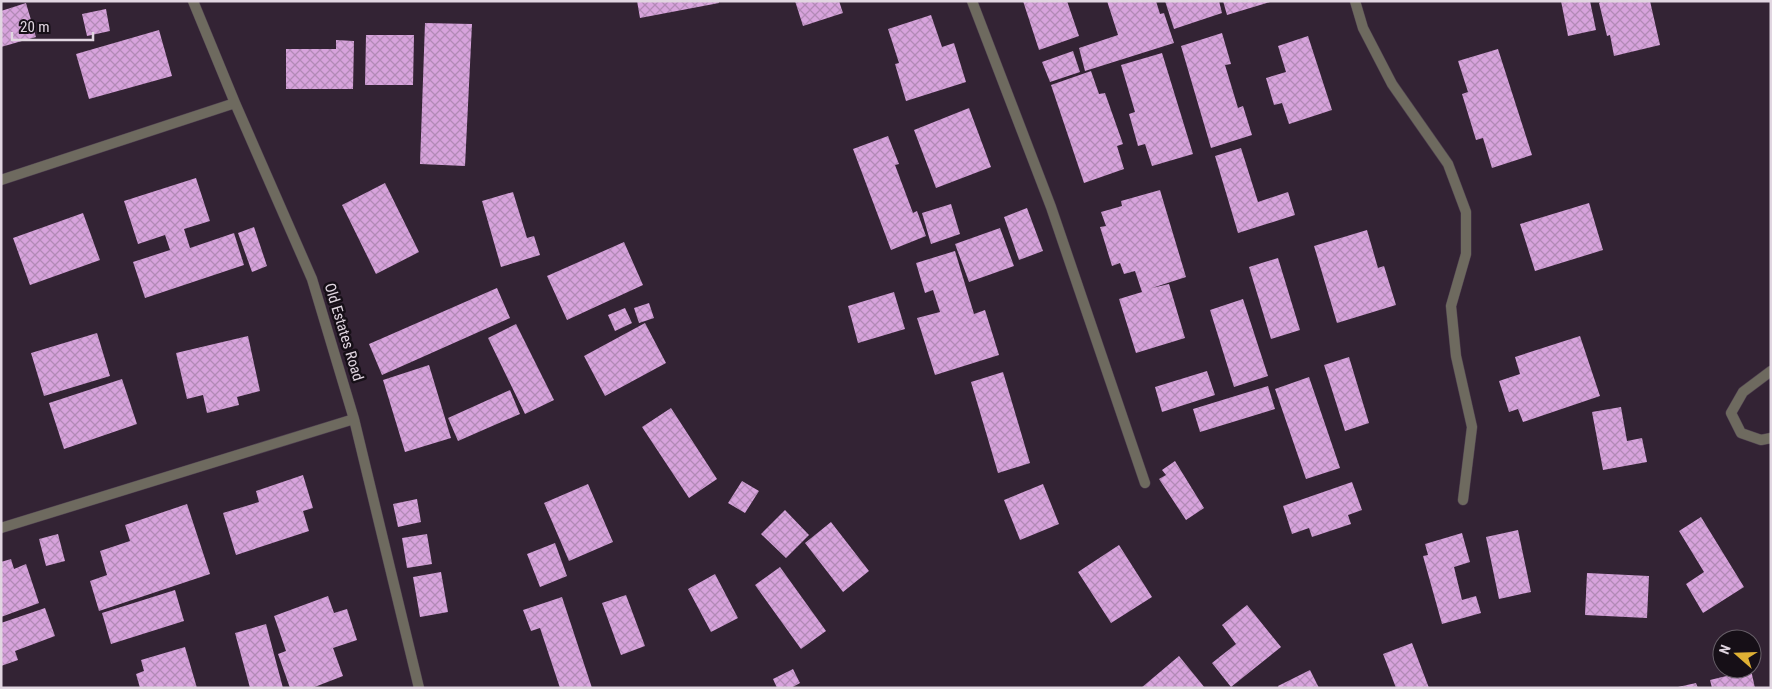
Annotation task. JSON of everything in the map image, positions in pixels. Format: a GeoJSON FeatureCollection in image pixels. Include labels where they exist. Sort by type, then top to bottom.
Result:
{"type":"FeatureCollection","features":[{"type":"Feature","properties":{"kind":"street","name":"Old Estates Road"},"geometry":{"type":"LineString","coordinates":[[193,1],[235,103],[312,279],[354,419],[418,688]]}},
{"type":"Feature","properties":{"kind":"street"},"geometry":{"type":"LineString","coordinates":[[972,1],[1051,206],[1145,483]]}},
{"type":"Feature","properties":{"kind":"street"},"geometry":{"type":"LineString","coordinates":[[1355,1],[1363,28],[1392,84],[1448,164],[1466,212],[1466,254],[1451,306],[1456,356],[1472,427],[1463,500]]}},
{"type":"Feature","properties":{"kind":"street"},"geometry":{"type":"LineString","coordinates":[[1,180],[235,103]]}},
{"type":"Feature","properties":{"kind":"street"},"geometry":{"type":"LineString","coordinates":[[1771,371],[1743,392],[1731,413],[1741,432],[1761,440],[1771,438]]}},
{"type":"Feature","properties":{"kind":"street"},"geometry":{"type":"LineString","coordinates":[[1,528],[354,419]]}},
{"type":"Feature","properties":{"kind":"building"},"geometry":{"type":"Polygon","coordinates":[[[637,1],[718,1],[719,3],[640,18],[637,1]]]}},
{"type":"Feature","properties":{"kind":"building"},"geometry":{"type":"Polygon","coordinates":[[[795,1],[839,1],[843,13],[803,26],[795,1]]]}},
{"type":"Feature","properties":{"kind":"building"},"geometry":{"type":"Polygon","coordinates":[[[1023,1],[1067,1],[1079,36],[1039,50],[1023,1]]]}},
{"type":"Feature","properties":{"kind":"building"},"geometry":{"type":"Polygon","coordinates":[[[1107,1],[1156,1],[1160,14],[1164,13],[1174,43],[1085,71],[1079,48],[1118,35],[1107,1]]]}},
{"type":"Feature","properties":{"kind":"building"},"geometry":{"type":"Polygon","coordinates":[[[1165,1],[1219,1],[1222,13],[1174,29],[1165,1]]]}},
{"type":"Feature","properties":{"kind":"building"},"geometry":{"type":"Polygon","coordinates":[[[1223,1],[1270,1],[1270,2],[1227,15],[1223,1]]]}},
{"type":"Feature","properties":{"kind":"building"},"geometry":{"type":"Polygon","coordinates":[[[1561,1],[1590,1],[1596,30],[1568,36],[1561,1]]]}},
{"type":"Feature","properties":{"kind":"building"},"geometry":{"type":"Polygon","coordinates":[[[1602,1],[1650,1],[1660,45],[1614,56],[1610,35],[1607,36],[1599,3],[1602,1]]]}},
{"type":"Feature","properties":{"kind":"building"},"geometry":{"type":"Polygon","coordinates":[[[26,3],[36,37],[1,47],[1,11],[26,3]]]}},
{"type":"Feature","properties":{"kind":"building"},"geometry":{"type":"Polygon","coordinates":[[[106,9],[110,31],[87,36],[82,14],[106,9]]]}},
{"type":"Feature","properties":{"kind":"building"},"geometry":{"type":"Polygon","coordinates":[[[931,15],[942,47],[954,43],[966,82],[906,101],[895,64],[899,63],[888,29],[931,15]]]}},
{"type":"Feature","properties":{"kind":"building"},"geometry":{"type":"Polygon","coordinates":[[[425,23],[472,24],[465,166],[420,164],[425,23]]]}},
{"type":"Feature","properties":{"kind":"building"},"geometry":{"type":"Polygon","coordinates":[[[159,30],[172,76],[89,99],[76,54],[159,30]]]}},
{"type":"Feature","properties":{"kind":"building"},"geometry":{"type":"Polygon","coordinates":[[[1222,33],[1231,64],[1225,65],[1238,108],[1243,106],[1252,135],[1211,148],[1181,46],[1222,33]]]}},
{"type":"Feature","properties":{"kind":"building"},"geometry":{"type":"Polygon","coordinates":[[[366,35],[414,35],[413,85],[365,85],[366,35]]]}},
{"type":"Feature","properties":{"kind":"building"},"geometry":{"type":"Polygon","coordinates":[[[1308,36],[1332,110],[1289,124],[1282,103],[1274,105],[1266,78],[1286,72],[1278,46],[1308,36]]]}},
{"type":"Feature","properties":{"kind":"building"},"geometry":{"type":"Polygon","coordinates":[[[336,40],[354,41],[353,89],[286,89],[286,49],[336,49],[336,40]]]}},
{"type":"Feature","properties":{"kind":"building"},"geometry":{"type":"Polygon","coordinates":[[[1498,49],[1532,155],[1492,168],[1483,138],[1476,140],[1462,94],[1468,92],[1458,61],[1498,49]]]}},
{"type":"Feature","properties":{"kind":"building"},"geometry":{"type":"Polygon","coordinates":[[[1073,51],[1080,72],[1050,82],[1042,62],[1073,51]]]}},
{"type":"Feature","properties":{"kind":"building"},"geometry":{"type":"Polygon","coordinates":[[[1162,53],[1193,154],[1152,166],[1145,144],[1138,146],[1129,114],[1135,112],[1121,65],[1162,53]]]}},
{"type":"Feature","properties":{"kind":"building"},"geometry":{"type":"Polygon","coordinates":[[[1091,71],[1099,94],[1105,93],[1123,144],[1117,146],[1124,169],[1084,183],[1051,85],[1091,71]]]}},
{"type":"Feature","properties":{"kind":"building"},"geometry":{"type":"Polygon","coordinates":[[[969,108],[991,167],[936,188],[914,130],[969,108]]]}},
{"type":"Feature","properties":{"kind":"building"},"geometry":{"type":"Polygon","coordinates":[[[888,136],[899,164],[895,165],[913,213],[917,211],[926,236],[891,250],[853,149],[888,136]]]}},
{"type":"Feature","properties":{"kind":"building"},"geometry":{"type":"Polygon","coordinates":[[[1241,148],[1258,202],[1288,192],[1295,215],[1238,233],[1215,156],[1241,148]]]}},
{"type":"Feature","properties":{"kind":"building"},"geometry":{"type":"Polygon","coordinates":[[[196,178],[210,221],[184,229],[190,248],[234,233],[244,265],[145,298],[133,262],[170,250],[165,235],[138,244],[124,201],[196,178]]]}},
{"type":"Feature","properties":{"kind":"building"},"geometry":{"type":"Polygon","coordinates":[[[385,183],[419,252],[376,274],[342,205],[385,183]]]}},
{"type":"Feature","properties":{"kind":"building"},"geometry":{"type":"Polygon","coordinates":[[[1160,190],[1186,277],[1152,288],[1169,284],[1185,338],[1136,353],[1119,299],[1142,292],[1135,271],[1124,274],[1120,263],[1112,266],[1100,227],[1106,226],[1101,212],[1122,206],[1121,201],[1160,190]]]}},
{"type":"Feature","properties":{"kind":"building"},"geometry":{"type":"Polygon","coordinates":[[[513,192],[527,238],[534,236],[540,255],[501,267],[482,201],[513,192]]]}},
{"type":"Feature","properties":{"kind":"building"},"geometry":{"type":"Polygon","coordinates":[[[1589,203],[1603,250],[1535,271],[1520,224],[1589,203]]]}},
{"type":"Feature","properties":{"kind":"building"},"geometry":{"type":"Polygon","coordinates":[[[951,204],[960,234],[931,244],[922,213],[951,204]]]}},
{"type":"Feature","properties":{"kind":"building"},"geometry":{"type":"Polygon","coordinates":[[[1027,208],[1043,251],[1019,260],[1004,217],[1027,208]]]}},
{"type":"Feature","properties":{"kind":"building"},"geometry":{"type":"Polygon","coordinates":[[[83,213],[100,260],[30,285],[13,238],[83,213]]]}},
{"type":"Feature","properties":{"kind":"building"},"geometry":{"type":"Polygon","coordinates":[[[254,227],[267,266],[252,272],[238,233],[254,227]]]}},
{"type":"Feature","properties":{"kind":"building"},"geometry":{"type":"Polygon","coordinates":[[[1000,228],[1014,266],[969,282],[955,244],[1000,228]]]}},
{"type":"Feature","properties":{"kind":"building"},"geometry":{"type":"Polygon","coordinates":[[[1367,230],[1378,268],[1384,266],[1396,305],[1337,323],[1314,246],[1367,230]]]}},
{"type":"Feature","properties":{"kind":"building"},"geometry":{"type":"Polygon","coordinates":[[[624,242],[643,285],[567,320],[547,276],[624,242]]]}},
{"type":"Feature","properties":{"kind":"building"},"geometry":{"type":"Polygon","coordinates":[[[955,251],[974,314],[985,310],[999,355],[935,375],[917,318],[940,312],[933,290],[925,293],[916,263],[955,251]]]}},
{"type":"Feature","properties":{"kind":"building"},"geometry":{"type":"Polygon","coordinates":[[[1278,258],[1300,330],[1271,339],[1249,267],[1278,258]]]}},
{"type":"Feature","properties":{"kind":"building"},"geometry":{"type":"Polygon","coordinates":[[[497,288],[510,318],[382,375],[369,344],[497,288]]]}},
{"type":"Feature","properties":{"kind":"building"},"geometry":{"type":"Polygon","coordinates":[[[894,292],[905,329],[858,343],[848,306],[894,292]]]}},
{"type":"Feature","properties":{"kind":"building"},"geometry":{"type":"Polygon","coordinates":[[[1243,299],[1268,376],[1234,387],[1210,310],[1243,299]]]}},
{"type":"Feature","properties":{"kind":"building"},"geometry":{"type":"Polygon","coordinates":[[[649,303],[654,318],[639,323],[634,308],[649,303]]]}},
{"type":"Feature","properties":{"kind":"building"},"geometry":{"type":"Polygon","coordinates":[[[625,308],[632,323],[615,331],[608,315],[625,308]]]}},
{"type":"Feature","properties":{"kind":"building"},"geometry":{"type":"Polygon","coordinates":[[[645,323],[666,363],[605,396],[584,356],[645,323]]]}},
{"type":"Feature","properties":{"kind":"building"},"geometry":{"type":"Polygon","coordinates":[[[516,324],[554,400],[525,414],[488,338],[516,324]]]}},
{"type":"Feature","properties":{"kind":"building"},"geometry":{"type":"Polygon","coordinates":[[[97,333],[110,376],[44,396],[31,353],[97,333]]]}},
{"type":"Feature","properties":{"kind":"building"},"geometry":{"type":"Polygon","coordinates":[[[248,336],[260,391],[237,397],[239,405],[207,413],[203,395],[187,399],[176,353],[248,336]]]}},
{"type":"Feature","properties":{"kind":"building"},"geometry":{"type":"Polygon","coordinates":[[[1580,336],[1600,396],[1523,422],[1518,409],[1509,412],[1499,381],[1520,374],[1515,357],[1580,336]]]}},
{"type":"Feature","properties":{"kind":"building"},"geometry":{"type":"Polygon","coordinates":[[[1349,357],[1369,423],[1345,431],[1324,365],[1349,357]]]}},
{"type":"Feature","properties":{"kind":"building"},"geometry":{"type":"Polygon","coordinates":[[[429,365],[451,438],[405,452],[383,380],[429,365]]]}},
{"type":"Feature","properties":{"kind":"building"},"geometry":{"type":"Polygon","coordinates":[[[1207,371],[1215,395],[1162,412],[1155,387],[1207,371]]]}},
{"type":"Feature","properties":{"kind":"building"},"geometry":{"type":"Polygon","coordinates":[[[1003,372],[1030,463],[998,473],[971,382],[1003,372]]]}},
{"type":"Feature","properties":{"kind":"building"},"geometry":{"type":"Polygon","coordinates":[[[1309,377],[1340,468],[1306,479],[1275,389],[1309,377]]]}},
{"type":"Feature","properties":{"kind":"building"},"geometry":{"type":"Polygon","coordinates":[[[122,379],[137,424],[64,449],[49,403],[122,379]]]}},
{"type":"Feature","properties":{"kind":"building"},"geometry":{"type":"Polygon","coordinates":[[[1268,386],[1275,409],[1200,432],[1193,409],[1268,386]]]}},
{"type":"Feature","properties":{"kind":"building"},"geometry":{"type":"Polygon","coordinates":[[[510,390],[520,414],[458,441],[448,418],[510,390]]]}},
{"type":"Feature","properties":{"kind":"building"},"geometry":{"type":"Polygon","coordinates":[[[1621,407],[1627,441],[1642,438],[1647,462],[1603,470],[1592,412],[1621,407]]]}},
{"type":"Feature","properties":{"kind":"building"},"geometry":{"type":"Polygon","coordinates":[[[671,408],[717,479],[689,498],[642,427],[671,408]]]}},
{"type":"Feature","properties":{"kind":"building"},"geometry":{"type":"Polygon","coordinates":[[[1175,461],[1204,508],[1186,520],[1159,479],[1166,475],[1162,470],[1175,461]]]}},
{"type":"Feature","properties":{"kind":"building"},"geometry":{"type":"Polygon","coordinates":[[[303,475],[313,508],[303,511],[309,531],[236,555],[223,513],[259,502],[256,491],[303,475]]]}},
{"type":"Feature","properties":{"kind":"building"},"geometry":{"type":"Polygon","coordinates":[[[742,481],[759,491],[745,513],[728,503],[742,481]]]}},
{"type":"Feature","properties":{"kind":"building"},"geometry":{"type":"Polygon","coordinates":[[[1352,482],[1362,510],[1348,515],[1351,524],[1312,537],[1309,528],[1292,534],[1283,506],[1352,482]]]}},
{"type":"Feature","properties":{"kind":"building"},"geometry":{"type":"Polygon","coordinates":[[[588,484],[613,542],[569,561],[544,503],[588,484]]]}},
{"type":"Feature","properties":{"kind":"building"},"geometry":{"type":"Polygon","coordinates":[[[1043,484],[1059,524],[1020,540],[1004,500],[1043,484]]]}},
{"type":"Feature","properties":{"kind":"building"},"geometry":{"type":"Polygon","coordinates":[[[417,499],[421,522],[398,527],[393,504],[417,499]]]}},
{"type":"Feature","properties":{"kind":"building"},"geometry":{"type":"Polygon","coordinates":[[[187,504],[210,574],[99,611],[90,581],[107,575],[100,551],[130,541],[125,525],[187,504]]]}},
{"type":"Feature","properties":{"kind":"building"},"geometry":{"type":"Polygon","coordinates":[[[785,510],[809,535],[786,558],[761,534],[785,510]]]}},
{"type":"Feature","properties":{"kind":"building"},"geometry":{"type":"Polygon","coordinates":[[[1701,517],[1744,587],[1703,613],[1686,584],[1704,572],[1679,531],[1701,517]]]}},
{"type":"Feature","properties":{"kind":"building"},"geometry":{"type":"Polygon","coordinates":[[[831,522],[869,571],[843,592],[805,543],[831,522]]]}},
{"type":"Feature","properties":{"kind":"building"},"geometry":{"type":"Polygon","coordinates":[[[1518,530],[1531,592],[1499,599],[1486,537],[1518,530]]]}},
{"type":"Feature","properties":{"kind":"building"},"geometry":{"type":"Polygon","coordinates":[[[1462,533],[1470,562],[1454,567],[1462,600],[1476,596],[1481,613],[1442,624],[1423,556],[1428,555],[1425,544],[1462,533]]]}},
{"type":"Feature","properties":{"kind":"building"},"geometry":{"type":"Polygon","coordinates":[[[58,534],[65,561],[46,566],[39,539],[58,534]]]}},
{"type":"Feature","properties":{"kind":"building"},"geometry":{"type":"Polygon","coordinates":[[[427,534],[432,564],[407,568],[402,538],[427,534]]]}},
{"type":"Feature","properties":{"kind":"building"},"geometry":{"type":"Polygon","coordinates":[[[555,543],[567,576],[540,587],[527,554],[555,543]]]}},
{"type":"Feature","properties":{"kind":"building"},"geometry":{"type":"Polygon","coordinates":[[[1119,545],[1152,597],[1111,623],[1078,572],[1119,545]]]}},
{"type":"Feature","properties":{"kind":"building"},"geometry":{"type":"Polygon","coordinates":[[[11,559],[14,569],[26,564],[39,603],[1,617],[1,562],[11,559]]]}},
{"type":"Feature","properties":{"kind":"building"},"geometry":{"type":"Polygon","coordinates":[[[780,567],[826,631],[801,649],[755,585],[780,567]]]}},
{"type":"Feature","properties":{"kind":"building"},"geometry":{"type":"Polygon","coordinates":[[[441,572],[448,612],[420,617],[413,577],[441,572]]]}},
{"type":"Feature","properties":{"kind":"building"},"geometry":{"type":"Polygon","coordinates":[[[1587,573],[1649,576],[1647,618],[1585,615],[1587,573]]]}},
{"type":"Feature","properties":{"kind":"building"},"geometry":{"type":"Polygon","coordinates":[[[715,574],[738,618],[711,632],[688,589],[715,574]]]}},
{"type":"Feature","properties":{"kind":"building"},"geometry":{"type":"Polygon","coordinates":[[[175,590],[184,621],[111,644],[102,613],[175,590]]]}},
{"type":"Feature","properties":{"kind":"building"},"geometry":{"type":"Polygon","coordinates":[[[626,595],[645,646],[621,655],[602,603],[626,595]]]}},
{"type":"Feature","properties":{"kind":"building"},"geometry":{"type":"Polygon","coordinates":[[[328,596],[334,613],[347,609],[357,640],[333,648],[343,676],[312,688],[290,688],[278,654],[286,651],[274,616],[328,596]]]}},
{"type":"Feature","properties":{"kind":"building"},"geometry":{"type":"Polygon","coordinates":[[[562,597],[592,688],[560,688],[540,628],[531,631],[523,610],[562,597]]]}},
{"type":"Feature","properties":{"kind":"building"},"geometry":{"type":"Polygon","coordinates":[[[1247,605],[1281,647],[1231,687],[1212,663],[1236,644],[1222,625],[1247,605]]]}},
{"type":"Feature","properties":{"kind":"building"},"geometry":{"type":"Polygon","coordinates":[[[45,608],[55,636],[15,651],[18,660],[1,666],[1,623],[45,608]]]}},
{"type":"Feature","properties":{"kind":"building"},"geometry":{"type":"Polygon","coordinates":[[[266,624],[283,688],[250,688],[235,633],[266,624]]]}},
{"type":"Feature","properties":{"kind":"building"},"geometry":{"type":"Polygon","coordinates":[[[1412,643],[1429,688],[1396,688],[1383,654],[1412,643]]]}},
{"type":"Feature","properties":{"kind":"building"},"geometry":{"type":"Polygon","coordinates":[[[185,647],[197,688],[140,688],[136,674],[144,671],[141,660],[185,647]]]}},
{"type":"Feature","properties":{"kind":"building"},"geometry":{"type":"Polygon","coordinates":[[[1179,656],[1205,688],[1141,688],[1179,656]]]}},
{"type":"Feature","properties":{"kind":"building"},"geometry":{"type":"Polygon","coordinates":[[[793,669],[800,683],[791,688],[777,688],[773,679],[793,669]]]}},
{"type":"Feature","properties":{"kind":"building"},"geometry":{"type":"Polygon","coordinates":[[[1310,670],[1319,688],[1279,688],[1278,686],[1310,670]]]}},
{"type":"Feature","properties":{"kind":"building"},"geometry":{"type":"Polygon","coordinates":[[[1753,679],[1755,688],[1712,688],[1710,680],[1753,679]]]}},
{"type":"Feature","properties":{"kind":"building"},"geometry":{"type":"Polygon","coordinates":[[[1696,683],[1698,688],[1678,688],[1678,687],[1696,683]]]}}]}
